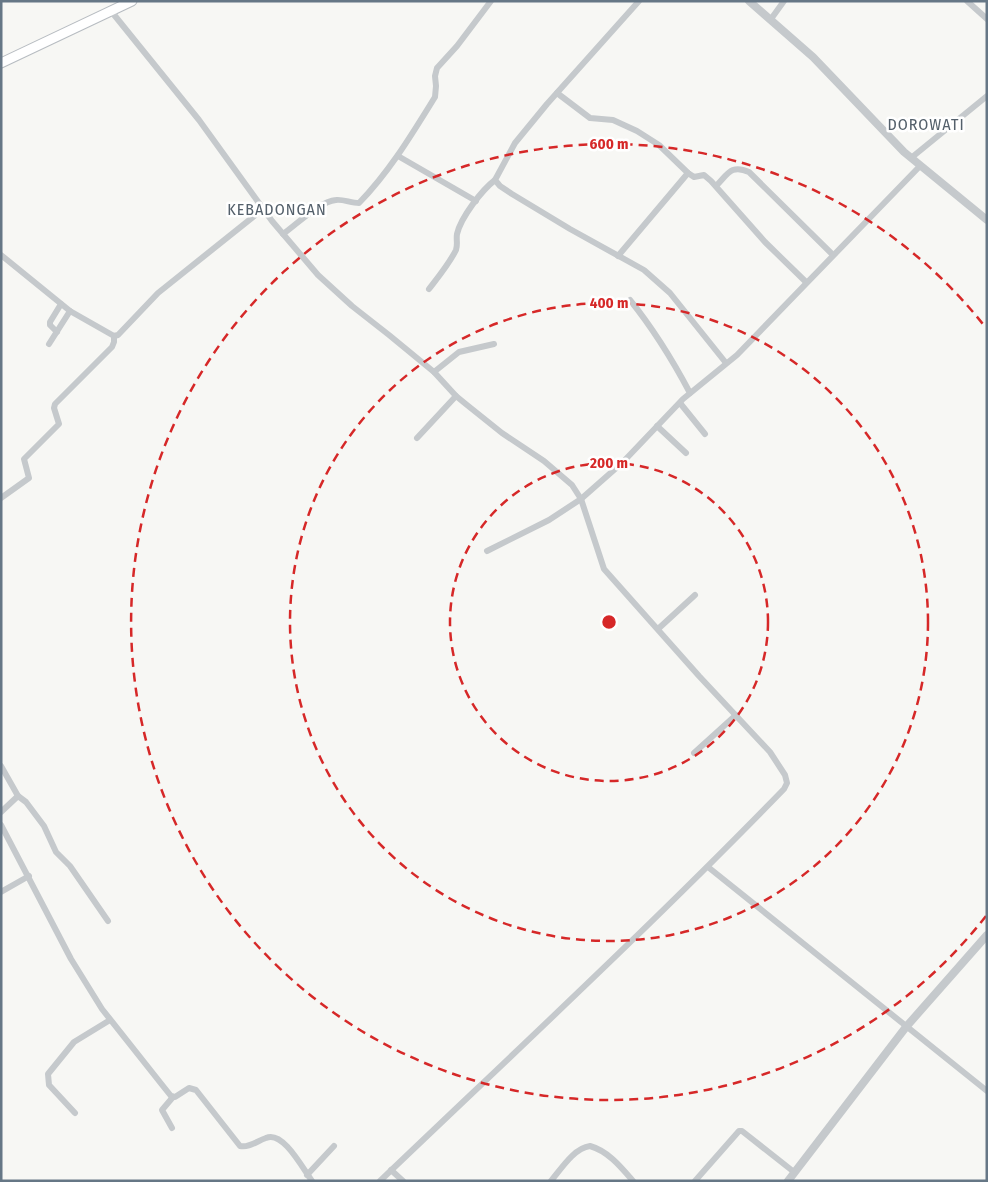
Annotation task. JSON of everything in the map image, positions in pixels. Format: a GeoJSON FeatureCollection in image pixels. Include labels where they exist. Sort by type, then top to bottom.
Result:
{"type":"FeatureCollection","features":[{"type":"Feature","properties":{"kind":"main road"},"geometry":{"type":"LineString","coordinates":[[1,63],[132,1]]}},
{"type":"Feature","properties":{"kind":"street"},"geometry":{"type":"LineString","coordinates":[[284,234],[320,206],[330,201],[338,199],[350,203],[359,203],[398,156],[435,97],[437,68],[457,46],[491,1]]}},
{"type":"Feature","properties":{"kind":"street"},"geometry":{"type":"LineString","coordinates":[[749,1],[813,57],[911,158],[987,220]]}},
{"type":"Feature","properties":{"kind":"street"},"geometry":{"type":"LineString","coordinates":[[771,19],[784,1]]}},
{"type":"Feature","properties":{"kind":"street"},"geometry":{"type":"LineString","coordinates":[[967,1],[987,19]]}},
{"type":"Feature","properties":{"kind":"street"},"geometry":{"type":"LineString","coordinates":[[429,289],[457,248],[458,234],[463,220],[488,186],[495,180],[515,143],[636,2]]}},
{"type":"Feature","properties":{"kind":"street"},"geometry":{"type":"LineString","coordinates":[[111,11],[199,120],[263,209],[318,274],[352,306],[434,372],[456,396],[502,433],[544,461],[572,485],[581,499],[604,569],[770,752],[785,775],[787,783],[784,789],[708,867],[607,967],[380,1181]]}},
{"type":"Feature","properties":{"kind":"street"},"geometry":{"type":"LineString","coordinates":[[557,93],[590,118],[613,120],[637,131],[660,145],[694,177],[704,175],[765,242],[806,282]]}},
{"type":"Feature","properties":{"kind":"street"},"geometry":{"type":"LineString","coordinates":[[911,158],[987,96]]}},
{"type":"Feature","properties":{"kind":"street"},"geometry":{"type":"LineString","coordinates":[[398,156],[476,201]]}},
{"type":"Feature","properties":{"kind":"street"},"geometry":{"type":"LineString","coordinates":[[487,551],[549,520],[581,499],[622,462],[690,393],[737,354],[920,166]]}},
{"type":"Feature","properties":{"kind":"street"},"geometry":{"type":"LineString","coordinates":[[716,186],[734,169],[739,168],[750,172],[833,255]]}},
{"type":"Feature","properties":{"kind":"street"},"geometry":{"type":"LineString","coordinates":[[618,256],[688,173]]}},
{"type":"Feature","properties":{"kind":"street"},"geometry":{"type":"LineString","coordinates":[[495,180],[512,194],[644,270],[670,293],[726,364]]}},
{"type":"Feature","properties":{"kind":"street"},"geometry":{"type":"LineString","coordinates":[[114,336],[118,335],[158,293],[263,209]]}},
{"type":"Feature","properties":{"kind":"street"},"geometry":{"type":"LineString","coordinates":[[1,255],[70,311],[114,336]]}},
{"type":"Feature","properties":{"kind":"street"},"geometry":{"type":"LineString","coordinates":[[630,300],[651,325],[690,393]]}},
{"type":"Feature","properties":{"kind":"street"},"geometry":{"type":"LineString","coordinates":[[57,332],[50,325],[50,322],[61,304]]}},
{"type":"Feature","properties":{"kind":"street"},"geometry":{"type":"LineString","coordinates":[[49,344],[70,311]]}},
{"type":"Feature","properties":{"kind":"street"},"geometry":{"type":"LineString","coordinates":[[2,496],[29,478],[24,459],[59,424],[54,408],[55,404],[112,346],[114,336]]}},
{"type":"Feature","properties":{"kind":"street"},"geometry":{"type":"LineString","coordinates":[[434,372],[459,352],[494,344]]}},
{"type":"Feature","properties":{"kind":"street"},"geometry":{"type":"LineString","coordinates":[[417,438],[456,396]]}},
{"type":"Feature","properties":{"kind":"street"},"geometry":{"type":"LineString","coordinates":[[680,403],[705,434]]}},
{"type":"Feature","properties":{"kind":"street"},"geometry":{"type":"LineString","coordinates":[[657,426],[686,453]]}},
{"type":"Feature","properties":{"kind":"street"},"geometry":{"type":"LineString","coordinates":[[658,629],[695,596]]}},
{"type":"Feature","properties":{"kind":"street"},"geometry":{"type":"LineString","coordinates":[[694,753],[736,715]]}},
{"type":"Feature","properties":{"kind":"street"},"geometry":{"type":"LineString","coordinates":[[1,766],[18,792],[18,796],[26,802],[44,826],[56,852],[70,866],[108,922]]}},
{"type":"Feature","properties":{"kind":"street"},"geometry":{"type":"LineString","coordinates":[[1,812],[18,796]]}},
{"type":"Feature","properties":{"kind":"street"},"geometry":{"type":"LineString","coordinates":[[1,825],[71,959],[110,1020],[173,1097]]}},
{"type":"Feature","properties":{"kind":"street"},"geometry":{"type":"LineString","coordinates":[[708,867],[987,1091]]}},
{"type":"Feature","properties":{"kind":"street"},"geometry":{"type":"LineString","coordinates":[[1,892],[29,876]]}},
{"type":"Feature","properties":{"kind":"street"},"geometry":{"type":"LineString","coordinates":[[788,1181],[906,1027],[987,934]]}},
{"type":"Feature","properties":{"kind":"street"},"geometry":{"type":"LineString","coordinates":[[75,1113],[48,1085],[48,1074],[74,1042],[110,1020]]}},
{"type":"Feature","properties":{"kind":"street"},"geometry":{"type":"LineString","coordinates":[[172,1128],[162,1110],[173,1097],[189,1088],[196,1090],[240,1146],[248,1146],[269,1136],[275,1136],[286,1145],[312,1181]]}},
{"type":"Feature","properties":{"kind":"street"},"geometry":{"type":"LineString","coordinates":[[696,1181],[739,1131],[742,1131],[768,1150],[794,1172]]}},
{"type":"Feature","properties":{"kind":"street"},"geometry":{"type":"LineString","coordinates":[[307,1175],[334,1146]]}},
{"type":"Feature","properties":{"kind":"street"},"geometry":{"type":"LineString","coordinates":[[551,1181],[580,1149],[590,1146],[605,1153],[617,1162],[634,1181]]}},
{"type":"Feature","properties":{"kind":"street"},"geometry":{"type":"LineString","coordinates":[[391,1170],[403,1181]]}},
{"type":"Feature","properties":{"kind":"district","name":"DOROWATI"},"geometry":{"type":"Point","coordinates":[926,124]}},
{"type":"Feature","properties":{"kind":"district","name":"KEBADONGAN"},"geometry":{"type":"Point","coordinates":[277,209]}}]}
